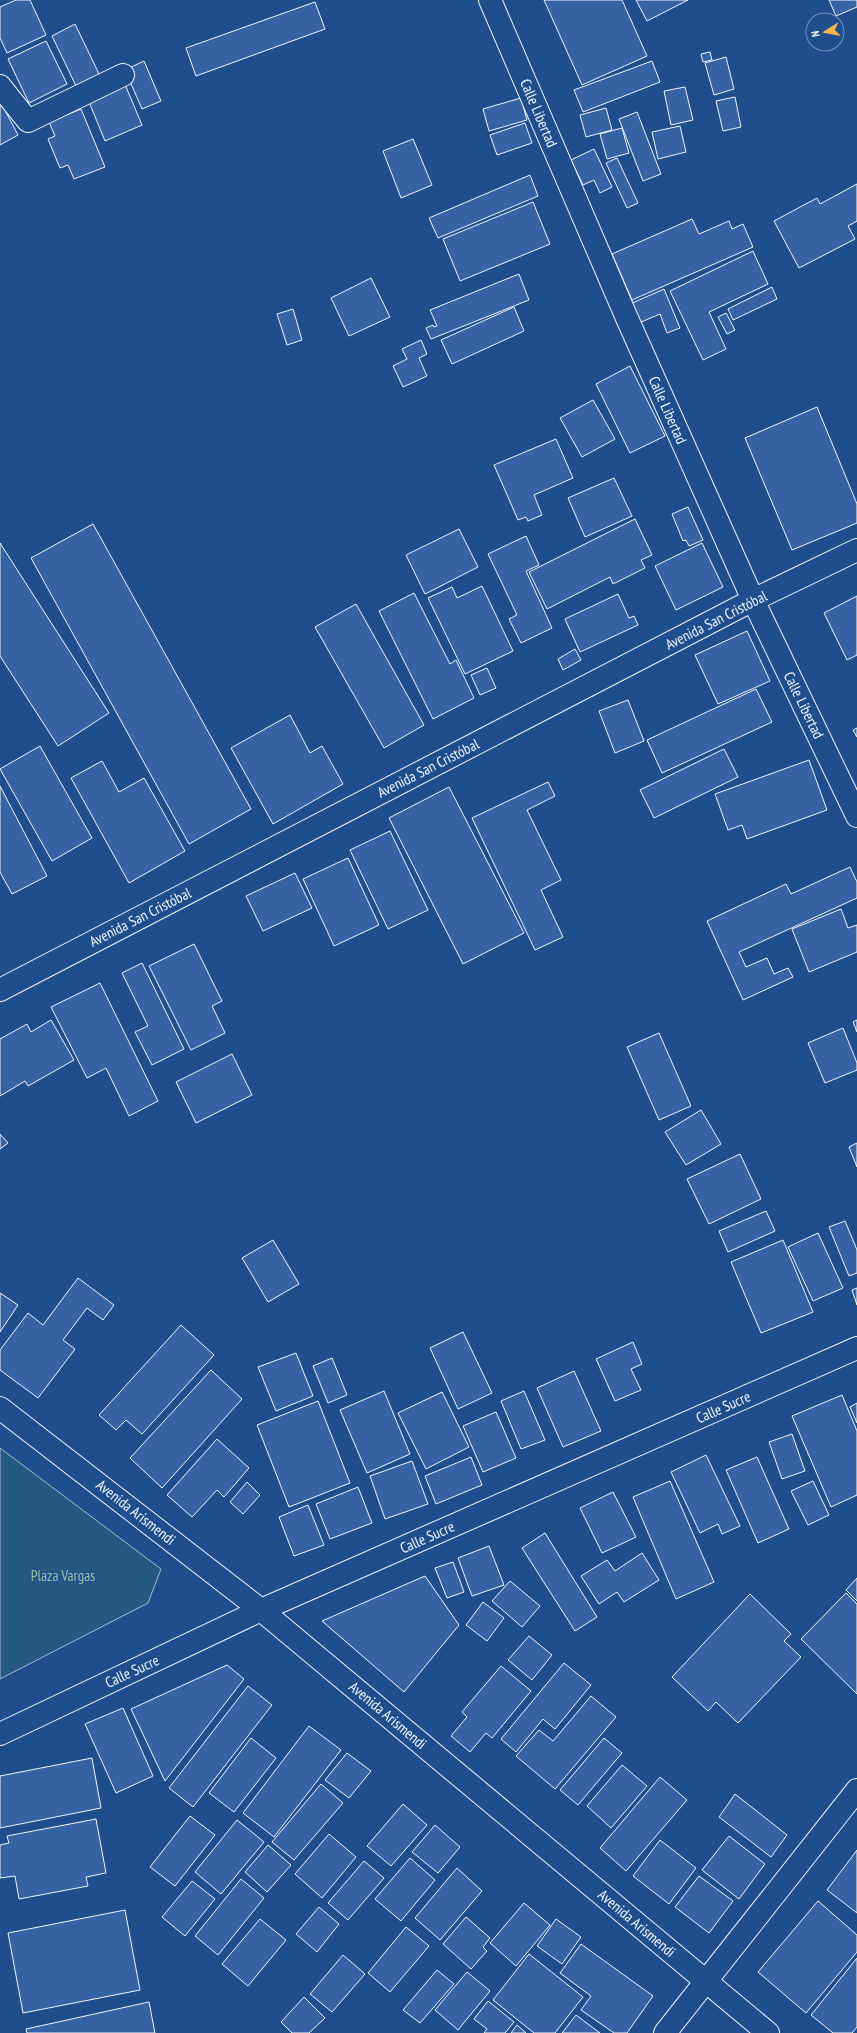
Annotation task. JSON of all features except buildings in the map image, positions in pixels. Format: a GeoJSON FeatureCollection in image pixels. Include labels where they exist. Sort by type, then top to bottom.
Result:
{"type":"FeatureCollection","features":[{"type":"Feature","properties":{"kind":"street","name":"Calle Libertad"},"geometry":{"type":"LineString","coordinates":[[490,0],[629,323],[753,600],[857,816]]}},
{"type":"Feature","properties":{"kind":"street"},"geometry":{"type":"LineString","coordinates":[[0,86],[28,121],[123,75]]}},
{"type":"Feature","properties":{"kind":"street","name":"Avenida San Cristóbal"},"geometry":{"type":"LineString","coordinates":[[0,990],[753,600],[857,550]]}},
{"type":"Feature","properties":{"kind":"street","name":"Calle Sucre"},"geometry":{"type":"LineString","coordinates":[[0,1734],[261,1610],[857,1348]]}},
{"type":"Feature","properties":{"kind":"street","name":"Avenida Arismendi"},"geometry":{"type":"LineString","coordinates":[[0,1408],[261,1610],[768,2033]]}},
{"type":"Feature","properties":{"kind":"street"},"geometry":{"type":"LineString","coordinates":[[664,2033],[857,1790]]}},
{"type":"Feature","properties":{"kind":"green space","name":"Plaza Vargas"},"geometry":{"type":"Polygon","coordinates":[[[0,1448],[161,1569],[148,1603],[0,1679],[0,1448]]]}}]}
